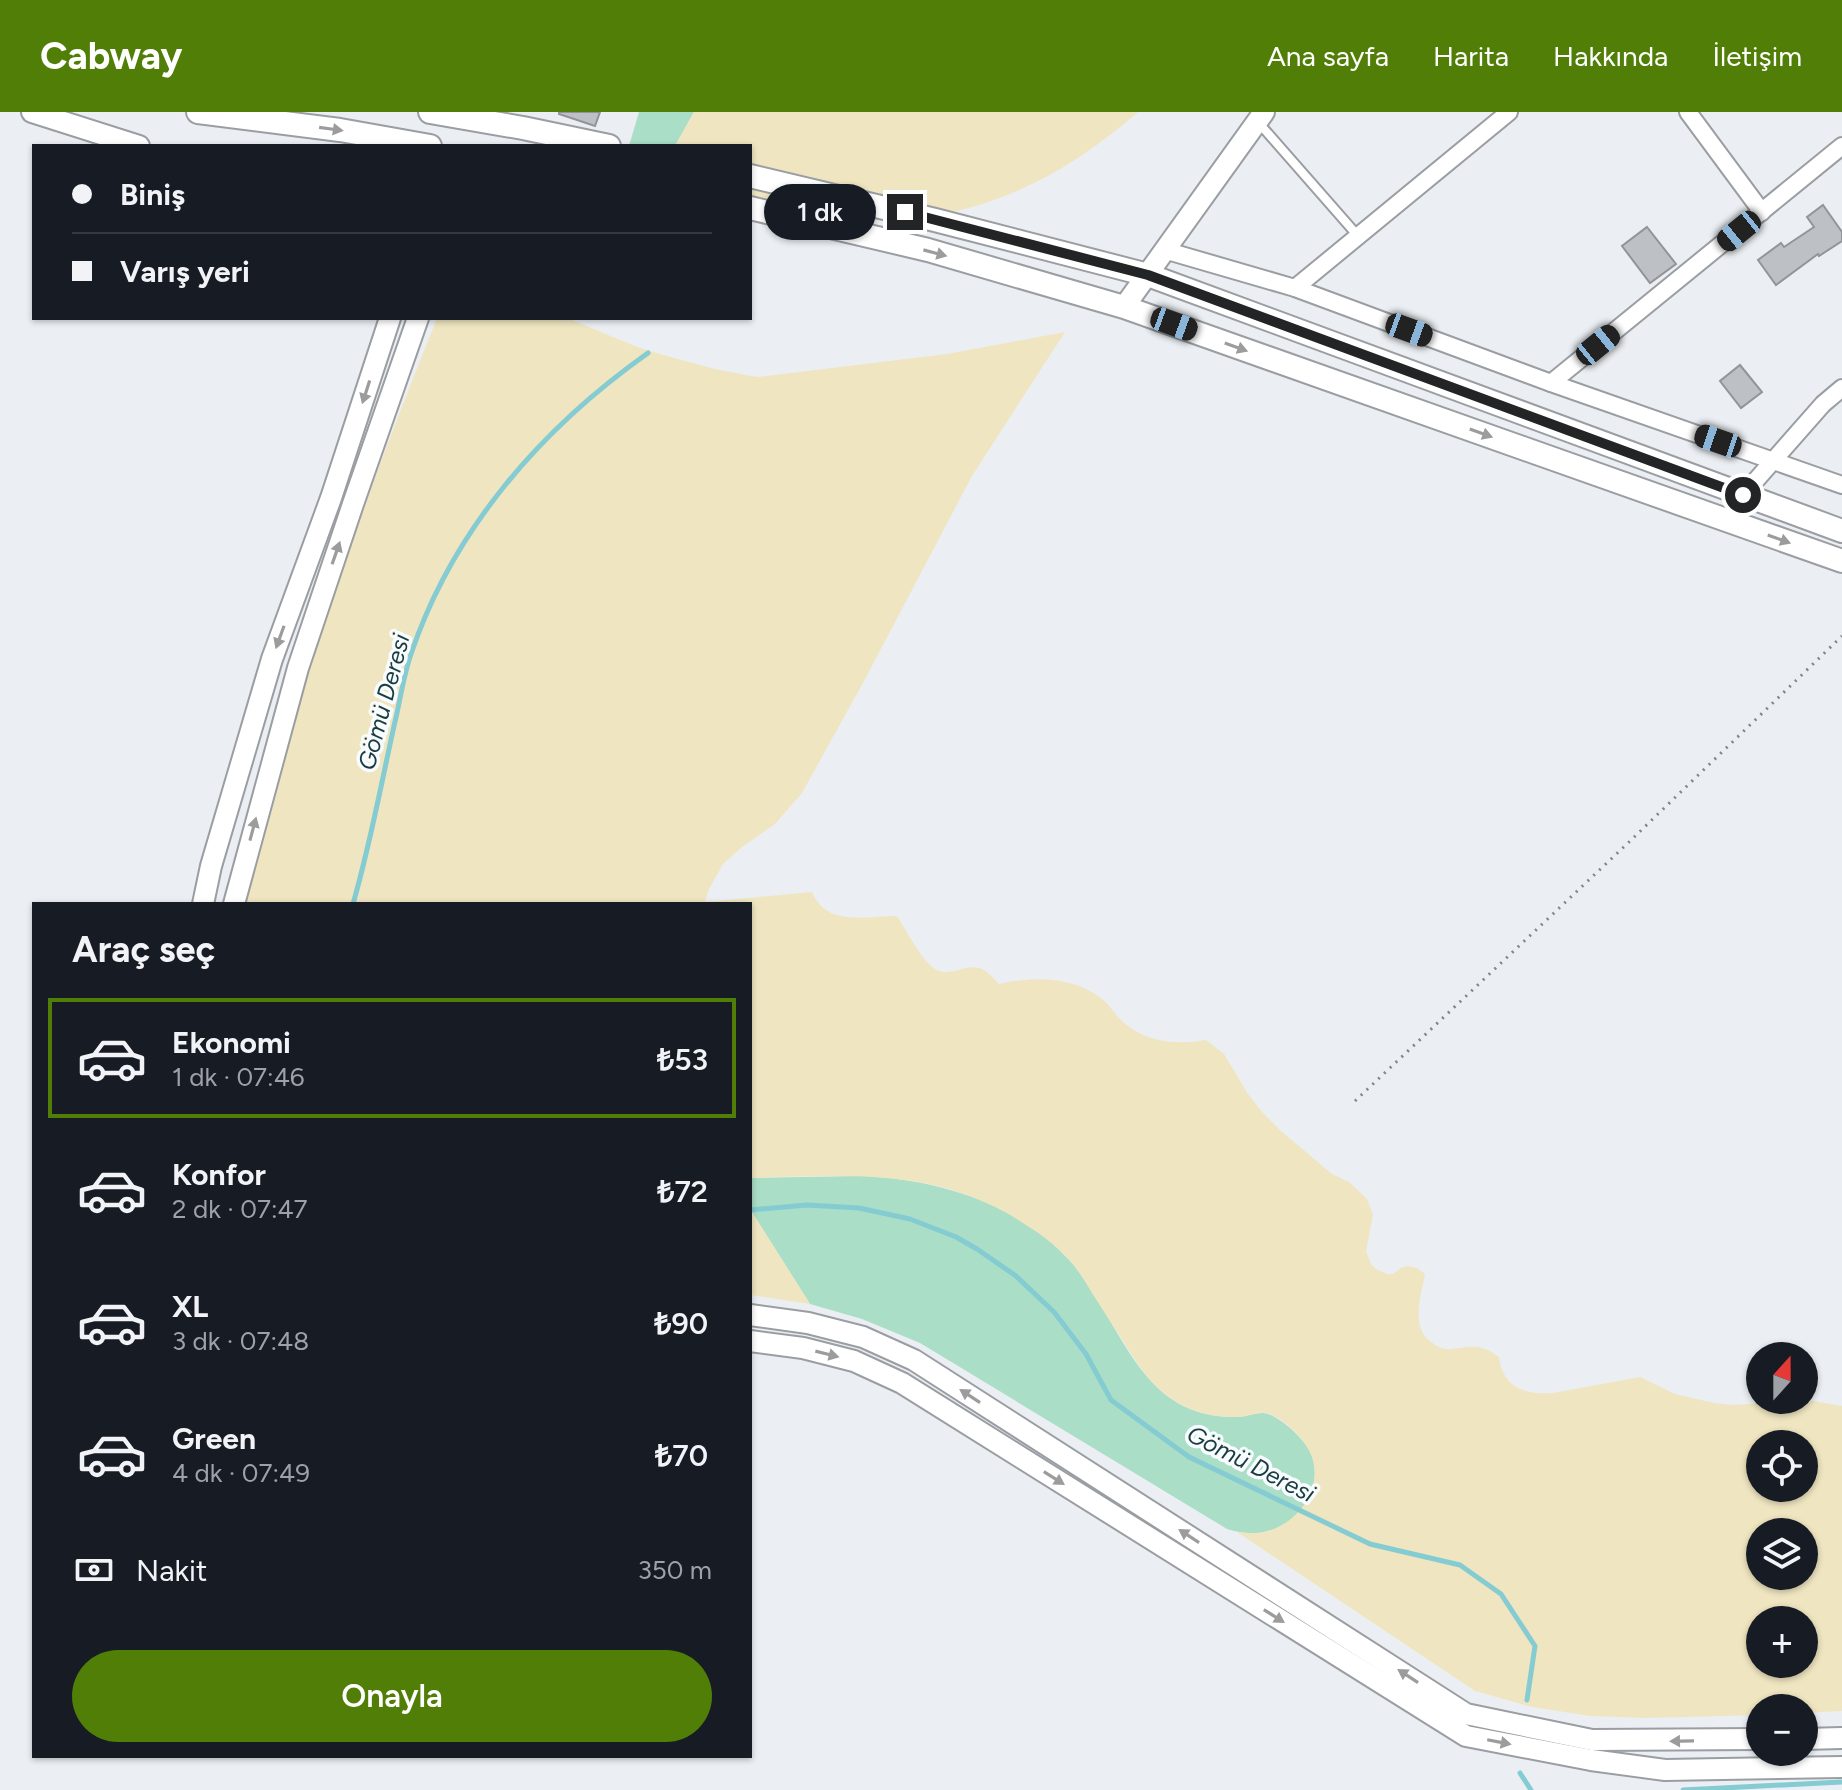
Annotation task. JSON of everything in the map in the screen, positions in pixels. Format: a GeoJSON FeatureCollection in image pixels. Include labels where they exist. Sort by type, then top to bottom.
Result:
{"type":"FeatureCollection","features":[{"type":"Feature","properties":{"kind":"main road"},"geometry":{"type":"LineString","coordinates":[[198,112],[340,130],[419,144]]}},
{"type":"Feature","properties":{"kind":"main road"},"geometry":{"type":"LineString","coordinates":[[430,112],[599,144]]}},
{"type":"Feature","properties":{"kind":"main road"},"geometry":{"type":"LineString","coordinates":[[752,176],[1148,275],[1842,531]]}},
{"type":"Feature","properties":{"kind":"main road"},"geometry":{"type":"LineString","coordinates":[[752,208],[928,250],[1124,307],[1842,561]]}},
{"type":"Feature","properties":{"kind":"street"},"geometry":{"type":"LineString","coordinates":[[32,112],[131,144]]}},
{"type":"Feature","properties":{"kind":"street"},"geometry":{"type":"LineString","coordinates":[[1688,112],[1762,212]]}},
{"type":"Feature","properties":{"kind":"street"},"geometry":{"type":"LineString","coordinates":[[1295,288],[1502,114]]}},
{"type":"Feature","properties":{"kind":"street"},"geometry":{"type":"LineString","coordinates":[[1124,307],[1260,116]]}},
{"type":"Feature","properties":{"kind":"street"},"geometry":{"type":"LineString","coordinates":[[1551,383],[1842,146]]}},
{"type":"Feature","properties":{"kind":"street"},"geometry":{"type":"LineString","coordinates":[[1164,250],[1295,288],[1551,383],[1842,485]]}},
{"type":"Feature","properties":{"kind":"street"},"geometry":{"type":"LineString","coordinates":[[203,902],[211,866],[272,659],[331,498],[389,320]]}},
{"type":"Feature","properties":{"kind":"street"},"geometry":{"type":"LineString","coordinates":[[235,902],[298,668],[417,320]]}},
{"type":"Feature","properties":{"kind":"street"},"geometry":{"type":"LineString","coordinates":[[1743,495],[1823,404],[1842,388]]}},
{"type":"Feature","properties":{"kind":"street"},"geometry":{"type":"LineString","coordinates":[[752,1315],[808,1323],[863,1337],[914,1360],[1466,1714],[1592,1740],[1746,1739]]}},
{"type":"Feature","properties":{"kind":"street"},"geometry":{"type":"LineString","coordinates":[[752,1341],[803,1348],[854,1361],[902,1383],[1466,1736],[1591,1760],[1665,1770],[1842,1767]]}},
{"type":"Feature","properties":{"kind":"street"},"geometry":{"type":"LineString","coordinates":[[1818,1739],[1842,1738]]}},
{"type":"Feature","properties":{"kind":"lane"},"geometry":{"type":"LineString","coordinates":[[1260,116],[1358,236]]}},
{"type":"Feature","properties":{"kind":"path"},"geometry":{"type":"LineString","coordinates":[[1355,1101],[1842,636]]}},
{"type":"Feature","properties":{"kind":"green space"},"geometry":{"type":"Polygon","coordinates":[[[639,112],[694,112],[676,144],[630,144],[639,112]]]}},
{"type":"Feature","properties":{"kind":"green space"},"geometry":{"type":"Polygon","coordinates":[[[752,1178],[890,1178],[947,1189],[1001,1209],[1049,1241],[1070,1261],[1140,1368],[1170,1398],[1185,1407],[1212,1415],[1239,1417],[1269,1414],[1298,1436],[1306,1445],[1315,1471],[1309,1497],[1302,1508],[1281,1526],[1258,1533],[1227,1529],[920,1343],[862,1319],[810,1304],[752,1212],[752,1178]]]}},
{"type":"Feature","properties":{"kind":"sand"},"geometry":{"type":"Polygon","coordinates":[[[694,112],[1138,112],[1068,165],[1030,185],[992,201],[910,219],[867,220],[822,216],[752,199],[752,144],[676,144],[694,112]]]}},
{"type":"Feature","properties":{"kind":"sand"},"geometry":{"type":"Polygon","coordinates":[[[436,320],[572,320],[640,348],[757,377],[947,354],[1065,332],[972,476],[802,793],[775,824],[723,864],[705,902],[243,902],[276,769],[351,541],[436,320]]]}},
{"type":"Feature","properties":{"kind":"sand"},"geometry":{"type":"Polygon","coordinates":[[[812,892],[818,903],[837,915],[861,918],[897,916],[914,945],[935,969],[952,972],[979,968],[999,984],[1039,979],[1066,982],[1091,991],[1108,1004],[1123,1022],[1142,1034],[1162,1041],[1206,1040],[1224,1054],[1248,1094],[1281,1131],[1367,1199],[1373,1215],[1366,1251],[1371,1264],[1387,1274],[1407,1266],[1425,1274],[1419,1302],[1419,1321],[1426,1338],[1443,1348],[1477,1347],[1493,1353],[1499,1357],[1501,1368],[1510,1383],[1525,1391],[1553,1393],[1640,1377],[1675,1394],[1714,1403],[1746,1404],[1746,1414],[1818,1414],[1818,1402],[1842,1406],[1842,1711],[1818,1712],[1818,1694],[1746,1694],[1746,1715],[1590,1716],[1532,1707],[1475,1691],[1237,1532],[1253,1533],[1278,1527],[1305,1504],[1314,1482],[1315,1470],[1307,1447],[1289,1426],[1265,1413],[1223,1417],[1196,1411],[1165,1394],[1138,1363],[1075,1266],[1026,1225],[960,1192],[926,1184],[858,1176],[752,1178],[752,902],[705,902],[812,892]]]}},
{"type":"Feature","properties":{"kind":"sand"},"geometry":{"type":"Polygon","coordinates":[[[752,1212],[810,1304],[752,1295],[752,1212]]]}},
{"type":"Feature","properties":{"kind":"building"},"geometry":{"type":"Polygon","coordinates":[[[559,112],[600,112],[595,126],[559,112]]]}},
{"type":"Feature","properties":{"kind":"building"},"geometry":{"type":"Polygon","coordinates":[[[1823,205],[1842,232],[1842,241],[1818,254],[1776,285],[1758,260],[1781,243],[1784,247],[1814,227],[1807,217],[1823,205]]]}},
{"type":"Feature","properties":{"kind":"building"},"geometry":{"type":"Polygon","coordinates":[[[1647,227],[1676,264],[1650,283],[1622,246],[1647,227]]]}},
{"type":"Feature","properties":{"kind":"building"},"geometry":{"type":"Polygon","coordinates":[[[1740,365],[1762,392],[1741,408],[1720,381],[1740,365]]]}},
{"type":"Feature","properties":{"kind":"waterway","name":"Gömü Deresi"},"geometry":{"type":"LineString","coordinates":[[354,902],[408,663],[429,608],[451,565],[476,524],[538,448],[609,382],[648,353]]}},
{"type":"Feature","properties":{"kind":"waterway","name":"Gömü Deresi"},"geometry":{"type":"LineString","coordinates":[[752,1210],[807,1205],[859,1208],[910,1219],[977,1249],[1016,1276],[1054,1312],[1086,1354],[1111,1400],[1189,1457],[1370,1544],[1460,1565],[1501,1594],[1535,1646],[1527,1700]]}},
{"type":"Feature","properties":{"kind":"waterway","name":"Gömü Deresi"},"geometry":{"type":"LineString","coordinates":[[1520,1773],[1531,1790]]}},
{"type":"Feature","properties":{"kind":"waterway"},"geometry":{"type":"LineString","coordinates":[[1683,1790],[1842,1782]]}},
{"type":"Feature","properties":{"kind":"route"},"geometry":{"type":"LineString","coordinates":[[905,212],[1148,275],[1743,495]]}}]}
